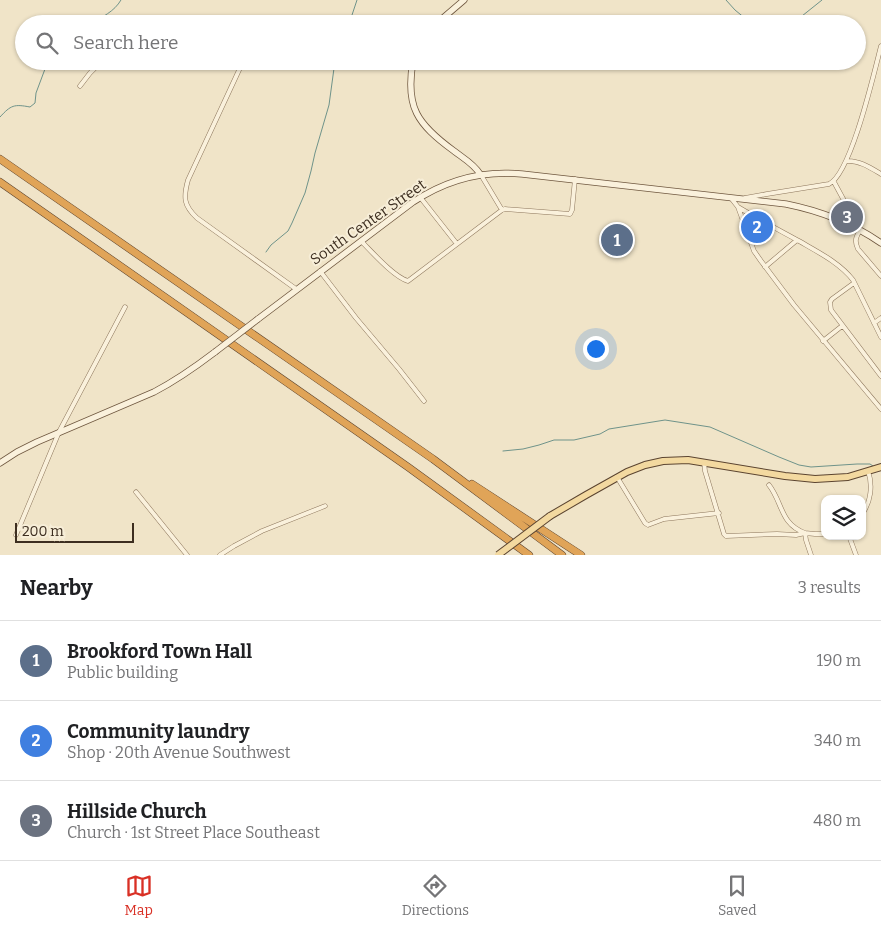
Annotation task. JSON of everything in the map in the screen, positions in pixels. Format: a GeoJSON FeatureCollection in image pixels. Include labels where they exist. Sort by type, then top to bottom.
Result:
{"type":"FeatureCollection","features":[{"type":"Feature","properties":{"kind":"highway"},"geometry":{"type":"LineString","coordinates":[[0,159],[396,433],[562,555]]}},
{"type":"Feature","properties":{"kind":"highway"},"geometry":{"type":"LineString","coordinates":[[0,182],[408,467],[529,555]]}},
{"type":"Feature","properties":{"kind":"highway"},"geometry":{"type":"LineString","coordinates":[[446,469],[482,490],[581,555]]}},
{"type":"Feature","properties":{"kind":"highway"},"geometry":{"type":"LineString","coordinates":[[501,535],[524,555]]}},
{"type":"Feature","properties":{"kind":"main road"},"geometry":{"type":"LineString","coordinates":[[498,555],[550,516],[617,477],[645,465],[662,461],[704,462],[784,476],[815,479],[848,477],[881,467]]}},
{"type":"Feature","properties":{"kind":"street"},"geometry":{"type":"LineString","coordinates":[[446,15],[464,0]]}},
{"type":"Feature","properties":{"kind":"street"},"geometry":{"type":"LineString","coordinates":[[743,199],[834,182],[846,161],[855,138],[881,46]]}},
{"type":"Feature","properties":{"kind":"street"},"geometry":{"type":"LineString","coordinates":[[80,86],[93,70]]}},
{"type":"Feature","properties":{"kind":"street"},"geometry":{"type":"LineString","coordinates":[[239,70],[188,180],[184,191],[185,201],[187,207],[197,218],[296,289]]}},
{"type":"Feature","properties":{"kind":"street"},"geometry":{"type":"LineString","coordinates":[[411,70],[410,93],[419,118],[436,138],[471,164],[480,174],[502,210]]}},
{"type":"Feature","properties":{"kind":"street"},"geometry":{"type":"LineString","coordinates":[[846,161],[863,165],[881,174]]}},
{"type":"Feature","properties":{"kind":"street","name":"South Center Street"},"geometry":{"type":"LineString","coordinates":[[0,463],[31,444],[154,392],[190,372],[296,289],[420,197],[447,184],[480,174],[513,173],[575,179],[786,204],[833,217],[881,243]]}},
{"type":"Feature","properties":{"kind":"street"},"geometry":{"type":"LineString","coordinates":[[361,241],[405,281],[410,280],[505,208],[570,214],[575,179]]}},
{"type":"Feature","properties":{"kind":"street"},"geometry":{"type":"LineString","coordinates":[[834,182],[860,230],[856,237],[856,245],[881,276]]}},
{"type":"Feature","properties":{"kind":"street"},"geometry":{"type":"LineString","coordinates":[[420,197],[457,244]]}},
{"type":"Feature","properties":{"kind":"street"},"geometry":{"type":"LineString","coordinates":[[731,198],[738,207],[754,251],[765,267],[824,342],[880,407]]}},
{"type":"Feature","properties":{"kind":"street"},"geometry":{"type":"LineString","coordinates":[[738,207],[797,240],[847,273],[881,337]]}},
{"type":"Feature","properties":{"kind":"street"},"geometry":{"type":"LineString","coordinates":[[765,267],[797,240]]}},
{"type":"Feature","properties":{"kind":"street"},"geometry":{"type":"LineString","coordinates":[[320,271],[424,401]]}},
{"type":"Feature","properties":{"kind":"street"},"geometry":{"type":"LineString","coordinates":[[854,283],[832,299],[830,302],[831,310],[881,376]]}},
{"type":"Feature","properties":{"kind":"street"},"geometry":{"type":"LineString","coordinates":[[16,535],[59,432],[125,307]]}},
{"type":"Feature","properties":{"kind":"street"},"geometry":{"type":"LineString","coordinates":[[874,323],[881,318]]}},
{"type":"Feature","properties":{"kind":"street"},"geometry":{"type":"LineString","coordinates":[[824,342],[842,326]]}},
{"type":"Feature","properties":{"kind":"street"},"geometry":{"type":"LineString","coordinates":[[704,462],[705,471],[726,536],[796,535],[805,533]]}},
{"type":"Feature","properties":{"kind":"street"},"geometry":{"type":"LineString","coordinates":[[866,508],[870,496],[871,478],[868,471]]}},
{"type":"Feature","properties":{"kind":"street"},"geometry":{"type":"LineString","coordinates":[[617,477],[645,523],[649,524],[664,519],[719,513]]}},
{"type":"Feature","properties":{"kind":"street"},"geometry":{"type":"LineString","coordinates":[[769,485],[776,496],[782,512],[797,530],[805,533],[821,534]]}},
{"type":"Feature","properties":{"kind":"street"},"geometry":{"type":"LineString","coordinates":[[136,492],[187,555]]}},
{"type":"Feature","properties":{"kind":"street"},"geometry":{"type":"LineString","coordinates":[[220,555],[255,535],[325,506]]}},
{"type":"Feature","properties":{"kind":"street"},"geometry":{"type":"LineString","coordinates":[[805,533],[811,555]]}},
{"type":"Feature","properties":{"kind":"street"},"geometry":{"type":"LineString","coordinates":[[850,540],[856,555]]}},
{"type":"Feature","properties":{"kind":"waterway"},"geometry":{"type":"LineString","coordinates":[[105,15],[121,0]]}},
{"type":"Feature","properties":{"kind":"waterway"},"geometry":{"type":"LineString","coordinates":[[352,15],[357,0]]}},
{"type":"Feature","properties":{"kind":"waterway"},"geometry":{"type":"LineString","coordinates":[[726,0],[741,15]]}},
{"type":"Feature","properties":{"kind":"waterway"},"geometry":{"type":"LineString","coordinates":[[803,15],[822,0]]}},
{"type":"Feature","properties":{"kind":"waterway"},"geometry":{"type":"LineString","coordinates":[[0,117],[13,106],[30,107],[35,103],[36,93],[45,70]]}},
{"type":"Feature","properties":{"kind":"waterway"},"geometry":{"type":"LineString","coordinates":[[266,252],[271,245],[288,231],[305,193],[329,105],[334,70]]}},
{"type":"Feature","properties":{"kind":"waterway"},"geometry":{"type":"LineString","coordinates":[[503,451],[523,449],[554,440],[574,440],[600,434],[609,429],[665,420],[710,427],[799,465],[811,467],[870,464],[873,466]]}},
{"type":"Feature","properties":{"kind":"place","name":"Hillside Church"},"geometry":{"type":"Point","coordinates":[847,217]}},
{"type":"Feature","properties":{"kind":"place","name":"Community laundry"},"geometry":{"type":"Point","coordinates":[757,227]}},
{"type":"Feature","properties":{"kind":"place","name":"Brookford Town Hall"},"geometry":{"type":"Point","coordinates":[617,240]}}]}
